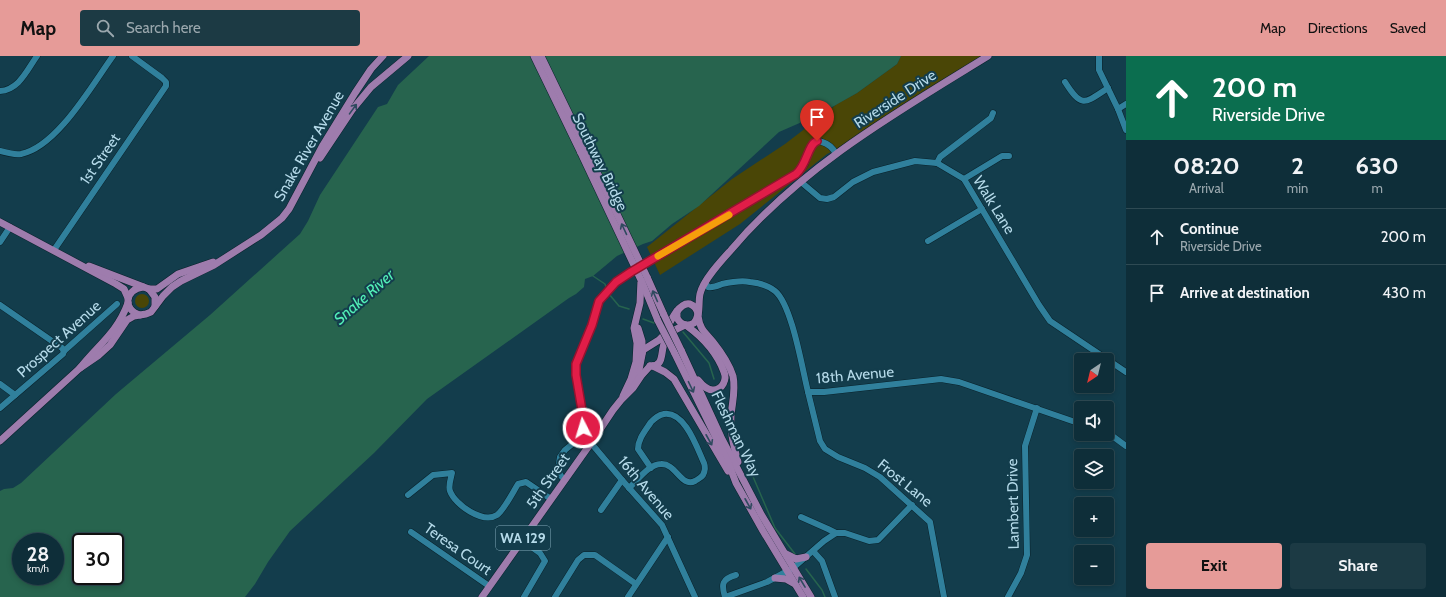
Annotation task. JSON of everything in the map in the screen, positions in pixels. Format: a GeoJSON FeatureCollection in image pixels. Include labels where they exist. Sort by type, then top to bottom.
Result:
{"type":"FeatureCollection","features":[{"type":"Feature","properties":{"kind":"main road","name":"Snake River Avenue"},"geometry":{"type":"LineString","coordinates":[[154,308],[172,287],[214,265],[261,235],[282,218],[289,209],[323,145],[355,92],[371,69],[383,56]]}},
{"type":"Feature","properties":{"kind":"main road"},"geometry":{"type":"LineString","coordinates":[[307,176],[352,110],[367,92],[381,78],[408,56]]}},
{"type":"Feature","properties":{"kind":"main road","name":"Southway Bridge"},"geometry":{"type":"LineString","coordinates":[[534,56],[644,279]]}},
{"type":"Feature","properties":{"kind":"main road","name":"Southway Bridge"},"geometry":{"type":"LineString","coordinates":[[541,56],[644,279]]}},
{"type":"Feature","properties":{"kind":"main road","name":"Riverside Drive"},"geometry":{"type":"LineString","coordinates":[[837,154],[914,101],[988,56]]}},
{"type":"Feature","properties":{"kind":"main road"},"geometry":{"type":"LineString","coordinates":[[741,474],[734,446],[732,430],[731,416],[735,389],[733,377],[729,366],[713,341],[703,331],[699,324],[698,315],[700,295],[705,282],[743,236],[771,208],[837,154]]}},
{"type":"Feature","properties":{"kind":"main road"},"geometry":{"type":"LineString","coordinates":[[0,222],[121,287],[132,311],[140,315]]}},
{"type":"Feature","properties":{"kind":"main road","name":"Snake River Avenue"},"geometry":{"type":"LineString","coordinates":[[146,288],[157,289],[178,274],[214,262],[229,255]]}},
{"type":"Feature","properties":{"kind":"main road"},"geometry":{"type":"LineString","coordinates":[[76,262],[146,288],[153,292],[156,302],[151,312],[130,317],[110,345],[100,355],[80,368]]}},
{"type":"Feature","properties":{"kind":"main road"},"geometry":{"type":"LineString","coordinates":[[627,388],[636,362],[637,343],[634,328],[644,279]]}},
{"type":"Feature","properties":{"kind":"main road","name":"Fleshman Way"},"geometry":{"type":"LineString","coordinates":[[644,279],[661,318],[678,351],[736,483],[762,531],[811,597]]}},
{"type":"Feature","properties":{"kind":"main road"},"geometry":{"type":"LineString","coordinates":[[0,441],[80,368],[110,336],[117,326],[133,290],[138,288],[146,288]]}},
{"type":"Feature","properties":{"kind":"main road"},"geometry":{"type":"LineString","coordinates":[[642,355],[647,347],[656,343],[663,336],[680,307],[700,295]]}},
{"type":"Feature","properties":{"kind":"main road"},"geometry":{"type":"LineString","coordinates":[[687,304],[694,307],[698,315]]}},
{"type":"Feature","properties":{"kind":"main road"},"geometry":{"type":"LineString","coordinates":[[677,311],[676,316],[678,321],[686,325],[704,339],[716,356],[724,372],[725,380],[723,385],[718,389],[713,390],[702,385],[694,376]]}},
{"type":"Feature","properties":{"kind":"main road"},"geometry":{"type":"LineString","coordinates":[[638,314],[639,331],[642,341],[642,355],[646,364],[665,372],[674,378],[722,462],[736,483]]}},
{"type":"Feature","properties":{"kind":"main road"},"geometry":{"type":"LineString","coordinates":[[686,325],[694,323],[698,315]]}},
{"type":"Feature","properties":{"kind":"main road","name":"5th Street"},"geometry":{"type":"LineString","coordinates":[[621,400],[633,388],[644,373],[652,366],[658,364],[661,360],[662,348],[673,330],[686,325]]}},
{"type":"Feature","properties":{"kind":"main road","name":"Fleshman Way"},"geometry":{"type":"LineString","coordinates":[[678,351],[694,376],[721,437],[761,514],[783,551],[795,584],[803,597]]}},
{"type":"Feature","properties":{"kind":"main road","name":"5th Street"},"geometry":{"type":"LineString","coordinates":[[482,597],[621,400],[627,388],[637,376],[642,355]]}},
{"type":"Feature","properties":{"kind":"main road"},"geometry":{"type":"LineString","coordinates":[[783,551],[793,558],[800,559],[806,557]]}},
{"type":"Feature","properties":{"kind":"main road"},"geometry":{"type":"LineString","coordinates":[[775,578],[786,579],[795,584]]}},
{"type":"Feature","properties":{"kind":"street"},"geometry":{"type":"LineString","coordinates":[[0,91],[9,90],[15,87],[37,56]]}},
{"type":"Feature","properties":{"kind":"street"},"geometry":{"type":"LineString","coordinates":[[0,150],[10,154],[22,154],[31,151],[55,134],[69,118],[112,56]]}},
{"type":"Feature","properties":{"kind":"street","name":"1st Street"},"geometry":{"type":"LineString","coordinates":[[54,250],[164,90],[166,82],[132,56]]}},
{"type":"Feature","properties":{"kind":"street"},"geometry":{"type":"LineString","coordinates":[[1099,56],[1099,70],[1118,108],[1126,130]]}},
{"type":"Feature","properties":{"kind":"street"},"geometry":{"type":"LineString","coordinates":[[1065,82],[1073,94],[1080,100],[1089,101],[1108,88]]}},
{"type":"Feature","properties":{"kind":"street"},"geometry":{"type":"LineString","coordinates":[[1118,108],[1126,104]]}},
{"type":"Feature","properties":{"kind":"street"},"geometry":{"type":"LineString","coordinates":[[937,164],[940,157],[991,118],[993,113]]}},
{"type":"Feature","properties":{"kind":"street"},"geometry":{"type":"LineString","coordinates":[[565,480],[558,470],[558,462],[565,450],[576,441],[583,428],[584,422],[576,375],[576,364],[592,325],[599,301],[616,282],[631,272],[796,174],[804,164],[811,145],[814,142],[819,141],[826,143],[837,154]]}},
{"type":"Feature","properties":{"kind":"street"},"geometry":{"type":"LineString","coordinates":[[964,179],[1002,156],[1009,156]]}},
{"type":"Feature","properties":{"kind":"street","name":"Walk Lane"},"geometry":{"type":"LineString","coordinates":[[801,182],[820,198],[827,199],[834,197],[853,182],[873,172],[915,161],[937,164],[964,179],[1050,321],[1126,372]]}},
{"type":"Feature","properties":{"kind":"street"},"geometry":{"type":"LineString","coordinates":[[928,241],[982,209]]}},
{"type":"Feature","properties":{"kind":"street"},"geometry":{"type":"LineString","coordinates":[[0,242],[10,227]]}},
{"type":"Feature","properties":{"kind":"street","name":"18th Avenue"},"geometry":{"type":"LineString","coordinates":[[705,282],[708,287],[712,288],[734,282],[747,281],[768,286],[776,292],[782,299],[790,317],[808,392],[824,392],[941,379],[959,382],[1074,421]]}},
{"type":"Feature","properties":{"kind":"street","name":"Prospect Avenue"},"geometry":{"type":"LineString","coordinates":[[0,408],[63,354],[64,351],[117,304]]}},
{"type":"Feature","properties":{"kind":"street"},"geometry":{"type":"LineString","coordinates":[[0,305],[62,348],[64,351]]}},
{"type":"Feature","properties":{"kind":"street"},"geometry":{"type":"LineString","coordinates":[[0,384],[15,395]]}},
{"type":"Feature","properties":{"kind":"street","name":"Frost Lane"},"geometry":{"type":"LineString","coordinates":[[808,392],[820,441],[825,449],[838,457],[880,476],[930,522],[944,597]]}},
{"type":"Feature","properties":{"kind":"street","name":"Lambert Drive"},"geometry":{"type":"LineString","coordinates":[[1008,597],[1022,573],[1027,555],[1025,446],[1037,408]]}},
{"type":"Feature","properties":{"kind":"street"},"geometry":{"type":"LineString","coordinates":[[629,488],[651,468],[659,464],[668,465],[683,479],[689,482],[693,482],[700,478],[705,471],[704,463],[684,423],[676,416],[668,414],[655,417],[640,439],[638,449],[651,468]]}},
{"type":"Feature","properties":{"kind":"street"},"geometry":{"type":"LineString","coordinates":[[1114,436],[1126,446]]}},
{"type":"Feature","properties":{"kind":"street","name":"16th Avenue"},"geometry":{"type":"LineString","coordinates":[[591,443],[662,525],[695,597]]}},
{"type":"Feature","properties":{"kind":"street"},"geometry":{"type":"LineString","coordinates":[[408,495],[433,475],[452,473],[450,491],[453,496],[468,510],[477,515],[492,517],[498,514],[518,484],[522,482],[526,482],[551,499]]}},
{"type":"Feature","properties":{"kind":"street"},"geometry":{"type":"LineString","coordinates":[[601,510],[622,480]]}},
{"type":"Feature","properties":{"kind":"street"},"geometry":{"type":"LineString","coordinates":[[801,518],[836,533],[869,541],[878,540],[912,505]]}},
{"type":"Feature","properties":{"kind":"street","name":"Teresa Court"},"geometry":{"type":"LineString","coordinates":[[411,532],[489,586]]}},
{"type":"Feature","properties":{"kind":"street"},"geometry":{"type":"LineString","coordinates":[[736,575],[729,577],[725,581],[722,589],[725,597],[775,578],[790,569],[836,533]]}},
{"type":"Feature","properties":{"kind":"street"},"geometry":{"type":"LineString","coordinates":[[628,597],[668,537]]}},
{"type":"Feature","properties":{"kind":"street"},"geometry":{"type":"LineString","coordinates":[[522,540],[540,553],[545,561],[524,597]]}},
{"type":"Feature","properties":{"kind":"street"},"geometry":{"type":"LineString","coordinates":[[813,551],[822,561],[835,597]]}},
{"type":"Feature","properties":{"kind":"street"},"geometry":{"type":"LineString","coordinates":[[555,597],[578,560],[584,555],[595,555],[636,584]]}},
{"type":"Feature","properties":{"kind":"shaded area"},"geometry":{"type":"Polygon","coordinates":[[[901,56],[981,56],[827,154],[740,224],[660,275],[647,247],[732,179],[785,144],[837,104],[857,93],[897,64],[901,56]]]}},
{"type":"Feature","properties":{"kind":"shaded area"},"geometry":{"type":"Polygon","coordinates":[[[139,294],[145,294],[149,298],[149,304],[145,308],[139,308],[135,304],[135,298],[139,294]]]}},
{"type":"Feature","properties":{"kind":"water","name":"Snake River"},"geometry":{"type":"Polygon","coordinates":[[[429,56],[901,56],[897,64],[857,93],[818,115],[779,132],[699,206],[672,224],[652,241],[617,256],[593,276],[585,279],[584,287],[576,294],[427,399],[374,453],[290,531],[245,597],[0,597],[0,491],[13,488],[21,483],[116,394],[210,315],[300,234],[320,195],[378,107],[387,104],[398,85],[429,56]]]}},
{"type":"Feature","properties":{"kind":"waterway"},"geometry":{"type":"LineString","coordinates":[[593,276],[605,284],[607,290]]}},
{"type":"Feature","properties":{"kind":"waterway"},"geometry":{"type":"LineString","coordinates":[[609,294],[619,306],[629,309]]}},
{"type":"Feature","properties":{"kind":"waterway"},"geometry":{"type":"LineString","coordinates":[[643,319],[654,323]]}},
{"type":"Feature","properties":{"kind":"waterway"},"geometry":{"type":"LineString","coordinates":[[683,332],[709,363],[714,379]]}},
{"type":"Feature","properties":{"kind":"waterway"},"geometry":{"type":"LineString","coordinates":[[720,397],[728,430]]}},
{"type":"Feature","properties":{"kind":"waterway"},"geometry":{"type":"LineString","coordinates":[[747,456],[751,472],[775,528],[795,554]]}},
{"type":"Feature","properties":{"kind":"waterway"},"geometry":{"type":"LineString","coordinates":[[806,569],[822,590],[825,597]]}},
{"type":"Feature","properties":{"kind":"slow traffic"},"geometry":{"type":"LineString","coordinates":[[658,256],[729,215]]}},
{"type":"Feature","properties":{"kind":"route"},"geometry":{"type":"LineString","coordinates":[[583,428],[584,422],[576,375],[576,364],[592,325],[599,301],[616,282],[631,272],[796,174],[802,168],[812,144],[817,141]]}}]}
